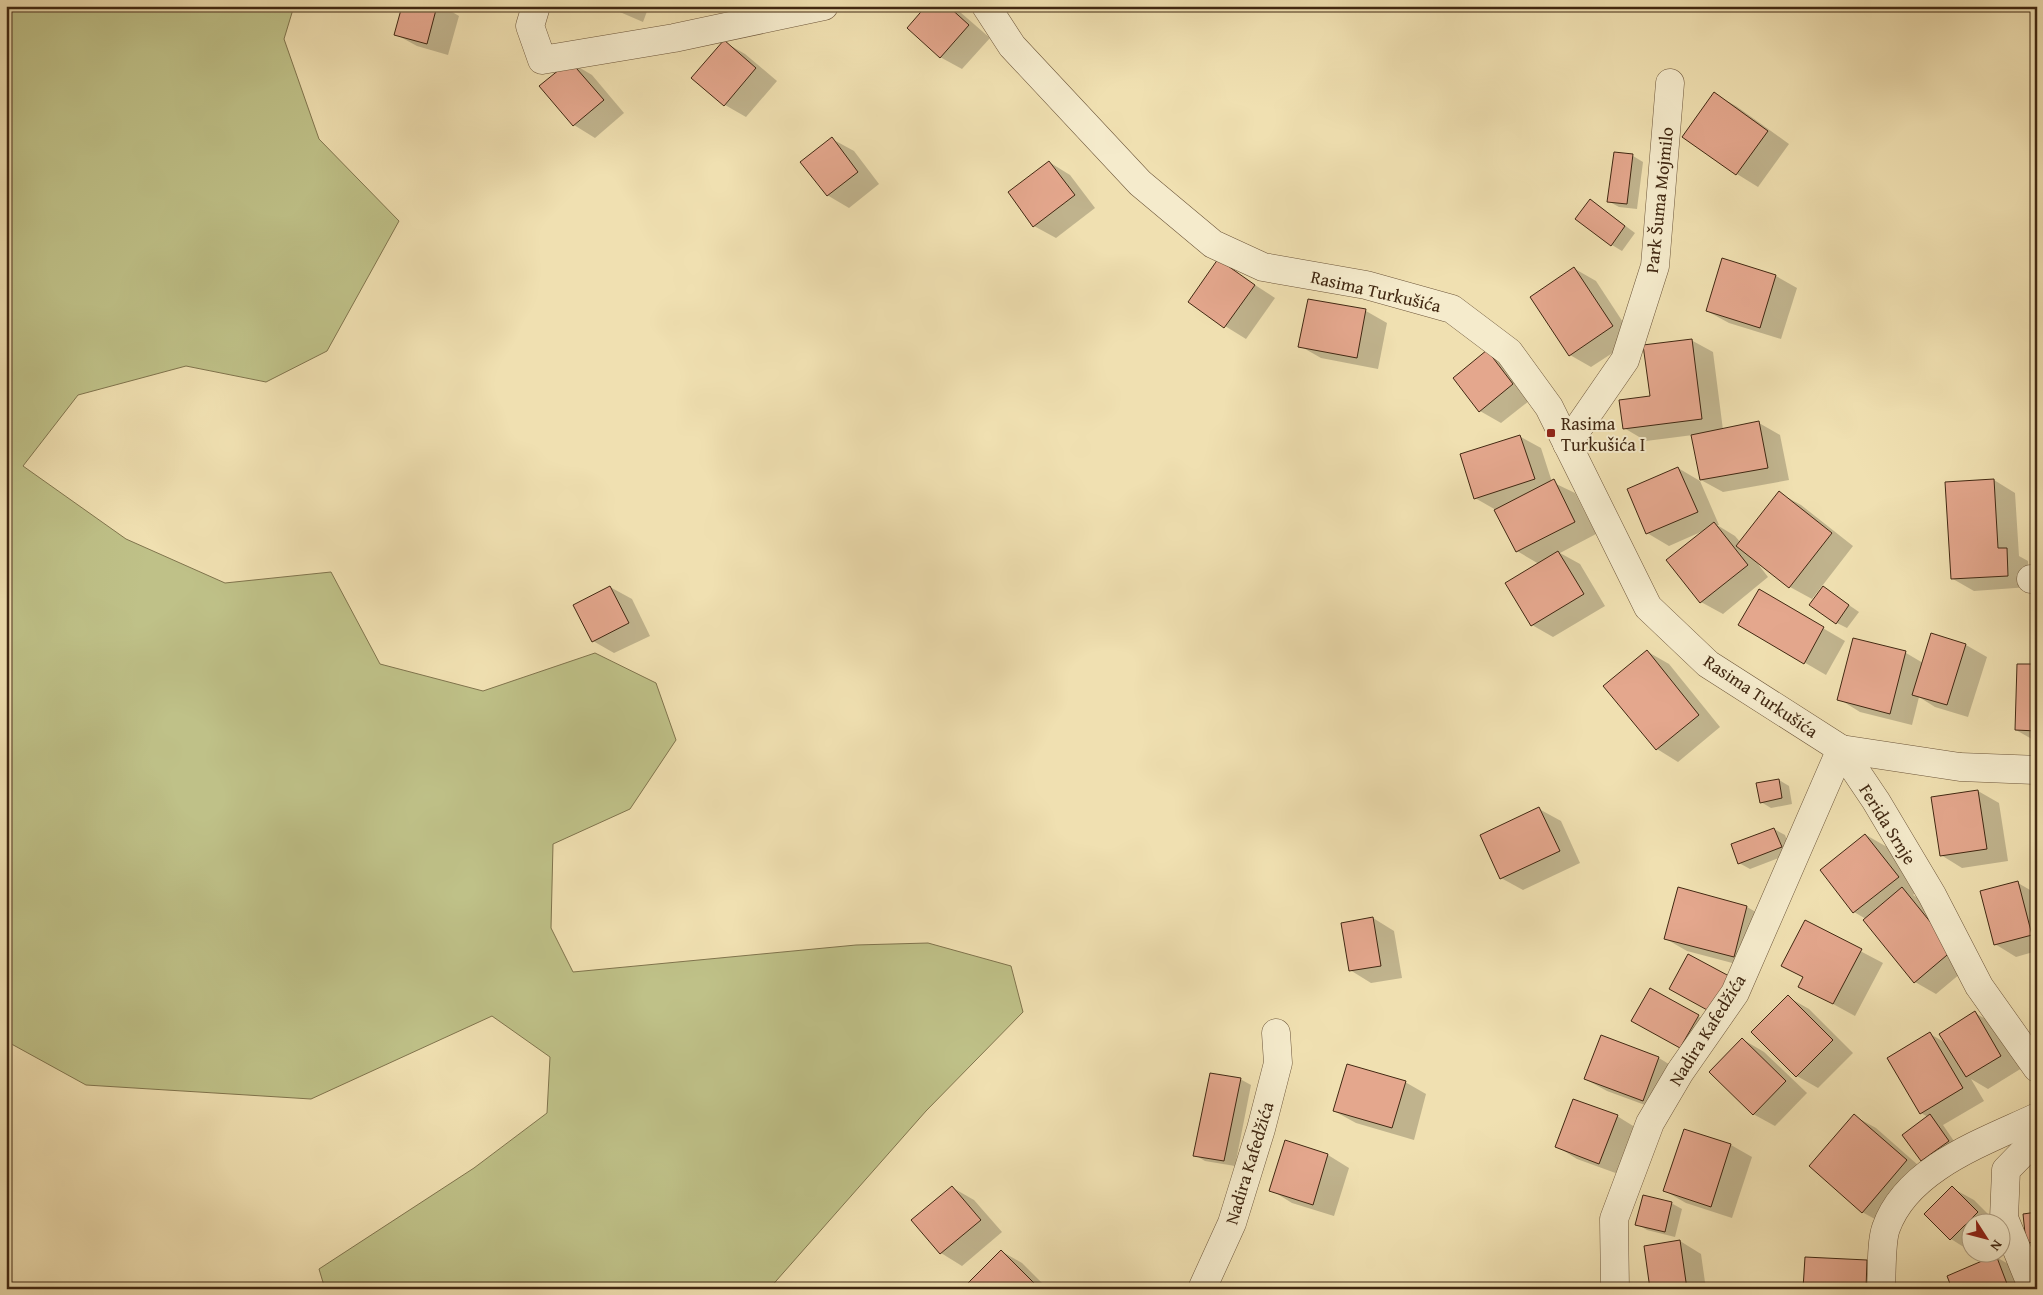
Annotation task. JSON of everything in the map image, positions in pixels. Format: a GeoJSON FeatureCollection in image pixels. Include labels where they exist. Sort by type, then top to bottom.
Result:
{"type":"FeatureCollection","features":[{"type":"Feature","properties":{"kind":"street"},"geometry":{"type":"LineString","coordinates":[[536,6],[530,26],[542,60],[674,38],[824,6]]}},
{"type":"Feature","properties":{"kind":"street","name":"Rasima Turkušića"},"geometry":{"type":"LineString","coordinates":[[986,6],[1012,46],[1140,183],[1213,244],[1262,267],[1366,285],[1452,309],[1509,352],[1549,406],[1648,607],[1708,664],[1841,749]]}},
{"type":"Feature","properties":{"kind":"street","name":"Park Šuma Mojmilo"},"geometry":{"type":"LineString","coordinates":[[1567,444],[1625,360],[1655,266],[1670,83]]}},
{"type":"Feature","properties":{"kind":"street","name":"Ferida Srnje"},"geometry":{"type":"LineString","coordinates":[[1841,749],[1960,768],[2037,770]]}},
{"type":"Feature","properties":{"kind":"street","name":"Ferida Srnje"},"geometry":{"type":"LineString","coordinates":[[1841,749],[1876,801],[1932,896],[1979,986],[2037,1068]]}},
{"type":"Feature","properties":{"kind":"street","name":"Nadira Kafedžića"},"geometry":{"type":"LineString","coordinates":[[1615,1289],[1614,1219],[1650,1123],[1680,1072],[1734,993],[1841,749]]}},
{"type":"Feature","properties":{"kind":"street","name":"Nadira Kafedžića"},"geometry":{"type":"LineString","coordinates":[[1202,1289],[1232,1223],[1261,1128],[1278,1063],[1276,1033]]}},
{"type":"Feature","properties":{"kind":"street"},"geometry":{"type":"LineString","coordinates":[[1881,1289],[1886,1229],[1899,1201],[1934,1169],[1961,1153],[2037,1117]]}},
{"type":"Feature","properties":{"kind":"street"},"geometry":{"type":"LineString","coordinates":[[2033,1289],[2004,1218],[2006,1170],[2037,1138]]}},
{"type":"Feature","properties":{"kind":"green space"},"geometry":{"type":"Polygon","coordinates":[[[6,6],[294,6],[284,39],[319,139],[399,221],[327,351],[266,382],[186,366],[78,395],[23,466],[126,539],[225,583],[331,572],[380,664],[483,691],[595,653],[656,683],[676,740],[630,809],[553,844],[551,928],[573,972],[856,945],[928,943],[1011,966],[1023,1012],[926,1111],[769,1289],[325,1289],[319,1269],[474,1168],[547,1113],[550,1057],[492,1016],[311,1099],[86,1085],[6,1041],[6,6]]]}},
{"type":"Feature","properties":{"kind":"building"},"geometry":{"type":"Polygon","coordinates":[[[402,6],[437,6],[427,44],[394,35],[402,6]]]}},
{"type":"Feature","properties":{"kind":"building"},"geometry":{"type":"Polygon","coordinates":[[[926,6],[948,6],[969,25],[940,58],[907,28],[926,6]]]}},
{"type":"Feature","properties":{"kind":"building"},"geometry":{"type":"Polygon","coordinates":[[[724,40],[756,68],[724,106],[691,78],[724,40]]]}},
{"type":"Feature","properties":{"kind":"building"},"geometry":{"type":"Polygon","coordinates":[[[570,61],[604,100],[573,126],[539,86],[570,61]]]}},
{"type":"Feature","properties":{"kind":"building"},"geometry":{"type":"Polygon","coordinates":[[[1714,92],[1768,131],[1736,175],[1682,137],[1714,92]]]}},
{"type":"Feature","properties":{"kind":"building"},"geometry":{"type":"Polygon","coordinates":[[[832,137],[858,172],[827,196],[800,162],[832,137]]]}},
{"type":"Feature","properties":{"kind":"building"},"geometry":{"type":"Polygon","coordinates":[[[1614,152],[1633,154],[1627,204],[1607,202],[1614,152]]]}},
{"type":"Feature","properties":{"kind":"building"},"geometry":{"type":"Polygon","coordinates":[[[1049,161],[1075,195],[1033,227],[1008,192],[1049,161]]]}},
{"type":"Feature","properties":{"kind":"building"},"geometry":{"type":"Polygon","coordinates":[[[1590,199],[1625,226],[1611,246],[1575,219],[1590,199]]]}},
{"type":"Feature","properties":{"kind":"building"},"geometry":{"type":"Polygon","coordinates":[[[1722,258],[1776,275],[1760,328],[1706,311],[1722,258]]]}},
{"type":"Feature","properties":{"kind":"building"},"geometry":{"type":"Polygon","coordinates":[[[1218,259],[1255,285],[1224,328],[1188,302],[1218,259]]]}},
{"type":"Feature","properties":{"kind":"building"},"geometry":{"type":"Polygon","coordinates":[[[1574,267],[1613,326],[1569,356],[1530,297],[1574,267]]]}},
{"type":"Feature","properties":{"kind":"building"},"geometry":{"type":"Polygon","coordinates":[[[1308,299],[1366,309],[1357,358],[1298,347],[1308,299]]]}},
{"type":"Feature","properties":{"kind":"building"},"geometry":{"type":"Polygon","coordinates":[[[1692,339],[1702,419],[1623,429],[1619,400],[1650,396],[1643,345],[1692,339]]]}},
{"type":"Feature","properties":{"kind":"building"},"geometry":{"type":"Polygon","coordinates":[[[1487,350],[1513,384],[1479,412],[1453,378],[1487,350]]]}},
{"type":"Feature","properties":{"kind":"building"},"geometry":{"type":"Polygon","coordinates":[[[1759,421],[1768,468],[1700,480],[1691,435],[1759,421]]]}},
{"type":"Feature","properties":{"kind":"building"},"geometry":{"type":"Polygon","coordinates":[[[1520,435],[1535,479],[1474,499],[1460,454],[1520,435]]]}},
{"type":"Feature","properties":{"kind":"building"},"geometry":{"type":"Polygon","coordinates":[[[1678,467],[1698,512],[1646,534],[1627,489],[1678,467]]]}},
{"type":"Feature","properties":{"kind":"building"},"geometry":{"type":"Polygon","coordinates":[[[1554,479],[1575,522],[1516,552],[1494,510],[1554,479]]]}},
{"type":"Feature","properties":{"kind":"building"},"geometry":{"type":"Polygon","coordinates":[[[1994,479],[1998,548],[2007,548],[2008,576],[1951,579],[1945,482],[1994,479]]]}},
{"type":"Feature","properties":{"kind":"building"},"geometry":{"type":"Polygon","coordinates":[[[1779,491],[1832,533],[1789,588],[1736,546],[1779,491]]]}},
{"type":"Feature","properties":{"kind":"building"},"geometry":{"type":"Polygon","coordinates":[[[1714,522],[1748,565],[1700,603],[1666,560],[1714,522]]]}},
{"type":"Feature","properties":{"kind":"building"},"geometry":{"type":"Polygon","coordinates":[[[1558,551],[1584,594],[1531,626],[1505,583],[1558,551]]]}},
{"type":"Feature","properties":{"kind":"building"},"geometry":{"type":"Polygon","coordinates":[[[610,586],[629,623],[592,642],[573,605],[610,586]]]}},
{"type":"Feature","properties":{"kind":"building"},"geometry":{"type":"Polygon","coordinates":[[[1823,586],[1849,605],[1836,624],[1809,605],[1823,586]]]}},
{"type":"Feature","properties":{"kind":"building"},"geometry":{"type":"Polygon","coordinates":[[[1759,589],[1824,627],[1804,664],[1738,625],[1759,589]]]}},
{"type":"Feature","properties":{"kind":"building"},"geometry":{"type":"Polygon","coordinates":[[[1931,633],[1966,644],[1947,705],[1912,695],[1931,633]]]}},
{"type":"Feature","properties":{"kind":"building"},"geometry":{"type":"Polygon","coordinates":[[[1853,638],[1906,651],[1890,714],[1837,700],[1853,638]]]}},
{"type":"Feature","properties":{"kind":"building"},"geometry":{"type":"Polygon","coordinates":[[[1647,650],[1699,715],[1656,750],[1603,686],[1647,650]]]}},
{"type":"Feature","properties":{"kind":"building"},"geometry":{"type":"Polygon","coordinates":[[[2017,664],[2037,664],[2037,731],[2015,730],[2017,664]]]}},
{"type":"Feature","properties":{"kind":"building"},"geometry":{"type":"Polygon","coordinates":[[[1779,779],[1782,798],[1760,803],[1756,783],[1779,779]]]}},
{"type":"Feature","properties":{"kind":"building"},"geometry":{"type":"Polygon","coordinates":[[[1978,790],[1987,849],[1940,856],[1931,797],[1978,790]]]}},
{"type":"Feature","properties":{"kind":"building"},"geometry":{"type":"Polygon","coordinates":[[[1539,807],[1560,851],[1500,879],[1480,835],[1539,807]]]}},
{"type":"Feature","properties":{"kind":"building"},"geometry":{"type":"Polygon","coordinates":[[[1774,828],[1782,847],[1738,864],[1731,844],[1774,828]]]}},
{"type":"Feature","properties":{"kind":"building"},"geometry":{"type":"Polygon","coordinates":[[[1865,834],[1899,877],[1853,913],[1820,870],[1865,834]]]}},
{"type":"Feature","properties":{"kind":"building"},"geometry":{"type":"Polygon","coordinates":[[[2018,881],[2032,935],[1994,945],[1980,891],[2018,881]]]}},
{"type":"Feature","properties":{"kind":"building"},"geometry":{"type":"Polygon","coordinates":[[[1678,887],[1747,906],[1734,957],[1664,939],[1678,887]]]}},
{"type":"Feature","properties":{"kind":"building"},"geometry":{"type":"Polygon","coordinates":[[[1902,887],[1953,950],[1914,983],[1863,920],[1902,887]]]}},
{"type":"Feature","properties":{"kind":"building"},"geometry":{"type":"Polygon","coordinates":[[[1373,917],[1381,966],[1349,971],[1341,923],[1373,917]]]}},
{"type":"Feature","properties":{"kind":"building"},"geometry":{"type":"Polygon","coordinates":[[[1805,920],[1862,949],[1833,1004],[1798,987],[1803,977],[1781,966],[1805,920]]]}},
{"type":"Feature","properties":{"kind":"building"},"geometry":{"type":"Polygon","coordinates":[[[1688,954],[1729,976],[1709,1011],[1669,989],[1688,954]]]}},
{"type":"Feature","properties":{"kind":"building"},"geometry":{"type":"Polygon","coordinates":[[[1650,988],[1699,1015],[1680,1048],[1631,1021],[1650,988]]]}},
{"type":"Feature","properties":{"kind":"building"},"geometry":{"type":"Polygon","coordinates":[[[1788,995],[1833,1040],[1796,1077],[1751,1032],[1788,995]]]}},
{"type":"Feature","properties":{"kind":"building"},"geometry":{"type":"Polygon","coordinates":[[[1975,1011],[2001,1056],[1966,1077],[1939,1034],[1975,1011]]]}},
{"type":"Feature","properties":{"kind":"building"},"geometry":{"type":"Polygon","coordinates":[[[1930,1032],[1963,1088],[1920,1114],[1887,1058],[1930,1032]]]}},
{"type":"Feature","properties":{"kind":"building"},"geometry":{"type":"Polygon","coordinates":[[[1601,1035],[1659,1057],[1643,1101],[1584,1079],[1601,1035]]]}},
{"type":"Feature","properties":{"kind":"building"},"geometry":{"type":"Polygon","coordinates":[[[1742,1038],[1786,1081],[1753,1115],[1709,1072],[1742,1038]]]}},
{"type":"Feature","properties":{"kind":"building"},"geometry":{"type":"Polygon","coordinates":[[[1347,1064],[1406,1081],[1392,1128],[1333,1111],[1347,1064]]]}},
{"type":"Feature","properties":{"kind":"building"},"geometry":{"type":"Polygon","coordinates":[[[1210,1073],[1241,1078],[1224,1161],[1193,1156],[1210,1073]]]}},
{"type":"Feature","properties":{"kind":"building"},"geometry":{"type":"Polygon","coordinates":[[[1573,1099],[1618,1115],[1599,1164],[1555,1147],[1573,1099]]]}},
{"type":"Feature","properties":{"kind":"building"},"geometry":{"type":"Polygon","coordinates":[[[1854,1114],[1907,1160],[1862,1213],[1809,1166],[1854,1114]]]}},
{"type":"Feature","properties":{"kind":"building"},"geometry":{"type":"Polygon","coordinates":[[[1930,1114],[1949,1141],[1921,1161],[1902,1135],[1930,1114]]]}},
{"type":"Feature","properties":{"kind":"building"},"geometry":{"type":"Polygon","coordinates":[[[1684,1129],[1731,1144],[1711,1207],[1663,1191],[1684,1129]]]}},
{"type":"Feature","properties":{"kind":"building"},"geometry":{"type":"Polygon","coordinates":[[[1285,1140],[1328,1154],[1313,1205],[1269,1191],[1285,1140]]]}},
{"type":"Feature","properties":{"kind":"building"},"geometry":{"type":"Polygon","coordinates":[[[952,1186],[981,1220],[940,1254],[911,1220],[952,1186]]]}},
{"type":"Feature","properties":{"kind":"building"},"geometry":{"type":"Polygon","coordinates":[[[1952,1186],[1978,1212],[1960,1212],[1960,1230],[1950,1240],[1924,1214],[1952,1186]]]}},
{"type":"Feature","properties":{"kind":"building"},"geometry":{"type":"Polygon","coordinates":[[[1643,1195],[1672,1202],[1665,1232],[1635,1225],[1643,1195]]]}},
{"type":"Feature","properties":{"kind":"building"},"geometry":{"type":"Polygon","coordinates":[[[2037,1212],[2037,1242],[2026,1243],[2023,1214],[2037,1212]]]}},
{"type":"Feature","properties":{"kind":"building"},"geometry":{"type":"Polygon","coordinates":[[[1680,1240],[1687,1289],[1650,1289],[1644,1246],[1680,1240]]]}},
{"type":"Feature","properties":{"kind":"building"},"geometry":{"type":"Polygon","coordinates":[[[1001,1250],[1040,1289],[962,1289],[1001,1250]]]}},
{"type":"Feature","properties":{"kind":"building"},"geometry":{"type":"Polygon","coordinates":[[[1805,1257],[1867,1260],[1866,1289],[1803,1289],[1805,1257]]]}},
{"type":"Feature","properties":{"kind":"building"},"geometry":{"type":"Polygon","coordinates":[[[1980,1262],[1999,1262],[2009,1289],[1952,1289],[1947,1276],[1980,1262]]]}},
{"type":"Feature","properties":{"kind":"place","name":"Rasima Turkušića I"},"geometry":{"type":"Point","coordinates":[1551,433]}}]}
